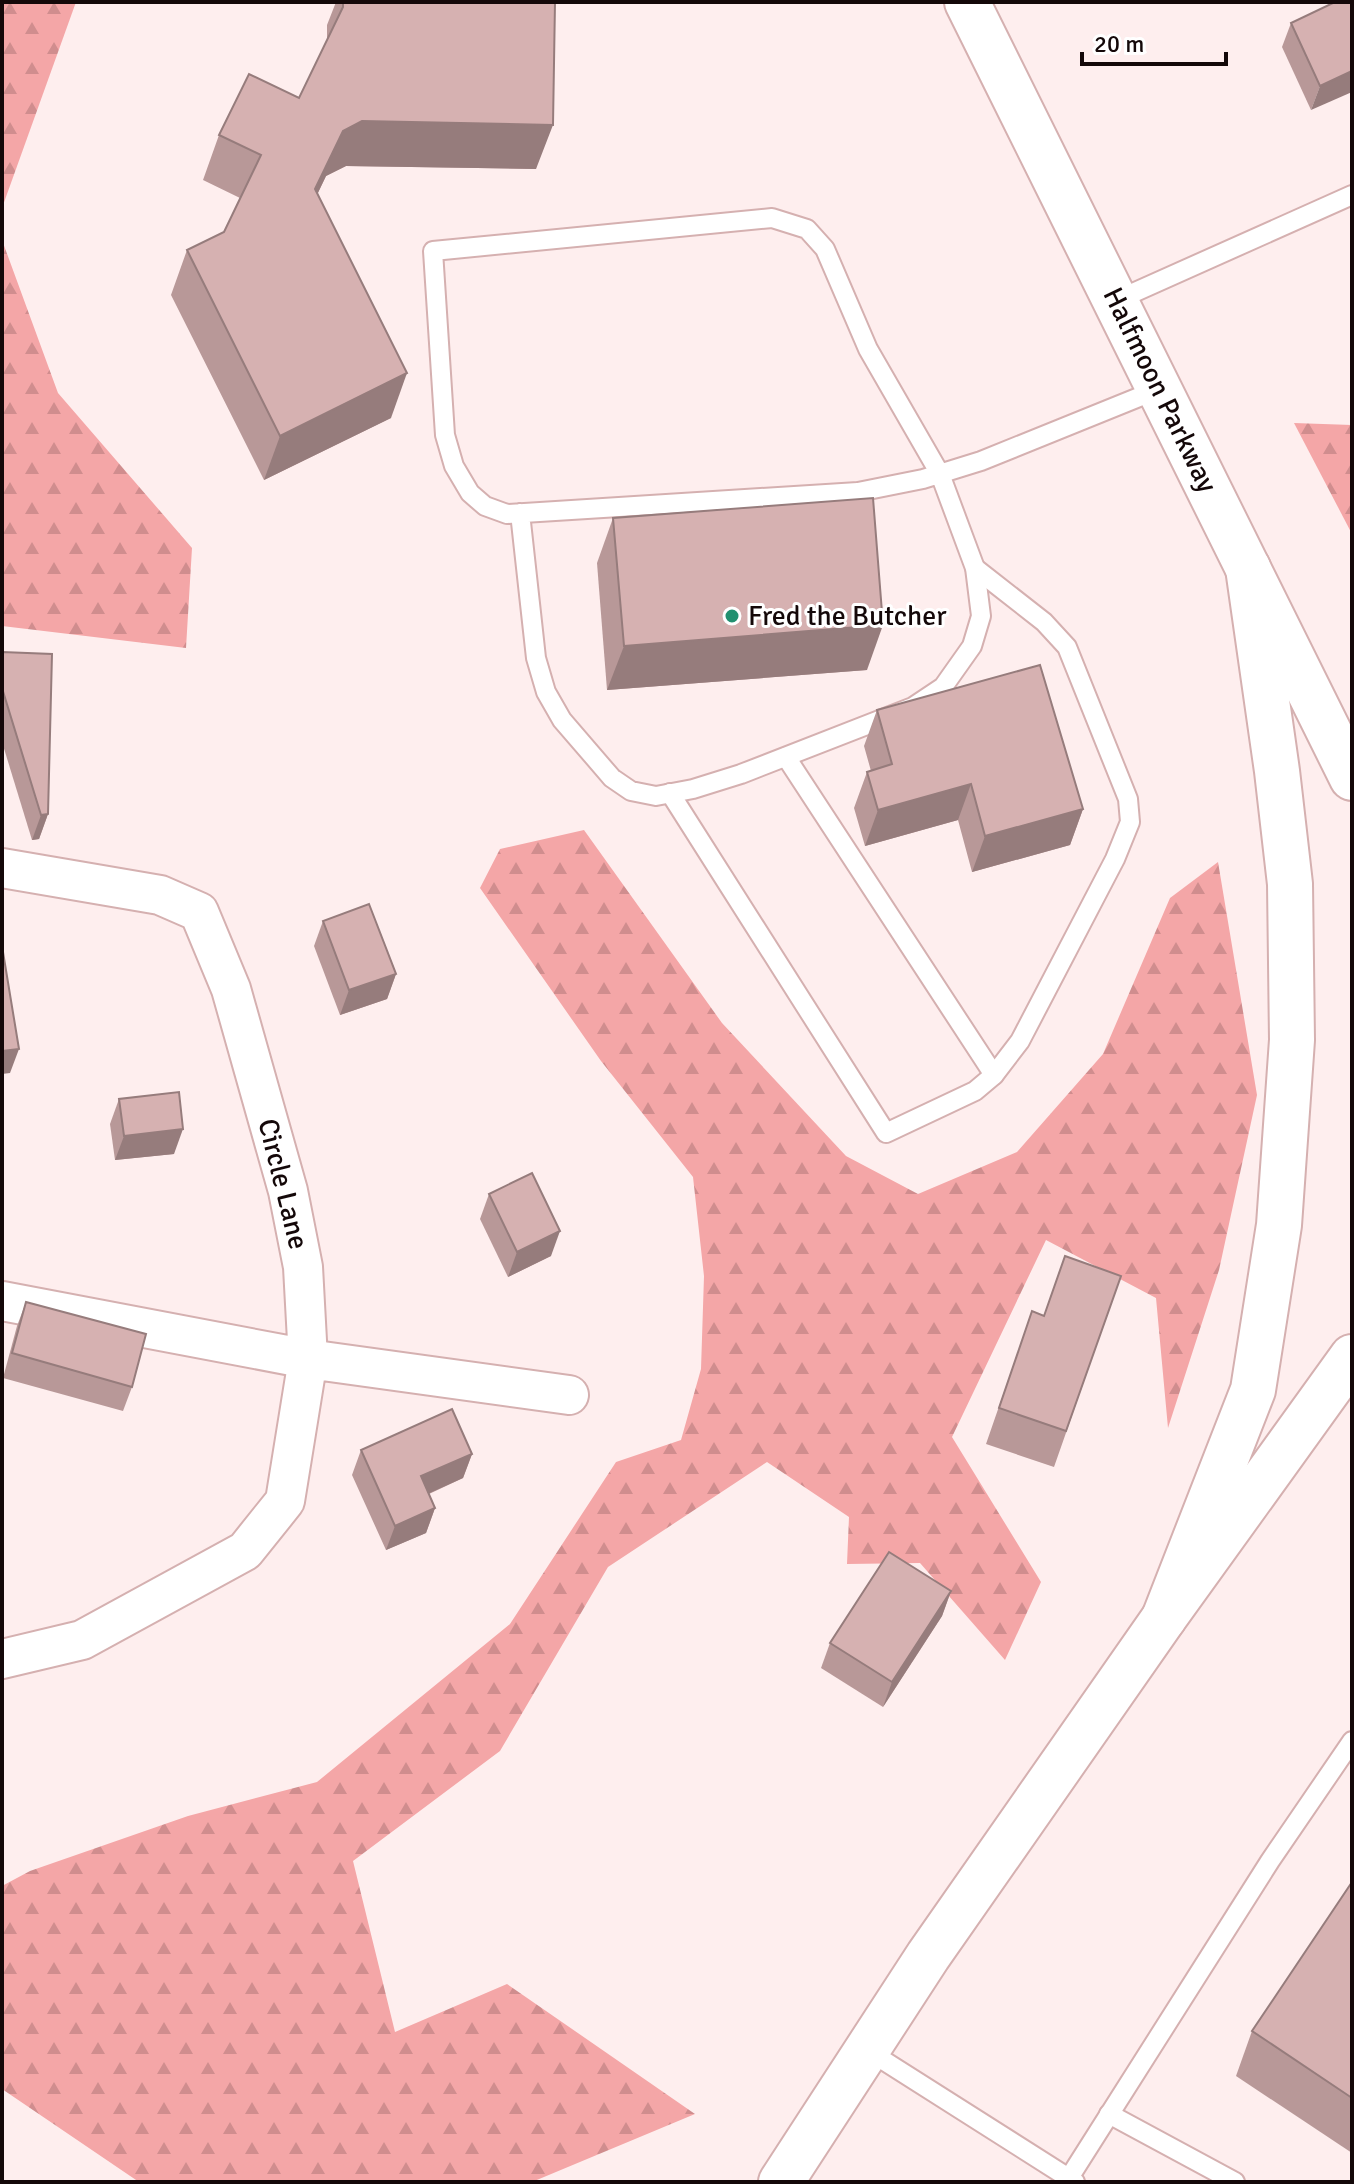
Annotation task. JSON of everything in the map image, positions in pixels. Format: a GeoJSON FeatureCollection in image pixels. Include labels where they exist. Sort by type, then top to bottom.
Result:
{"type":"FeatureCollection","features":[{"type":"Feature","properties":{"kind":"main road","name":"Halfmoon Parkway"},"geometry":{"type":"LineString","coordinates":[[967,2],[1248,568],[1347,757]]}},
{"type":"Feature","properties":{"kind":"main road"},"geometry":{"type":"LineString","coordinates":[[1164,1618],[1253,1390],[1279,1225],[1292,1040],[1290,884],[1248,568]]}},
{"type":"Feature","properties":{"kind":"main road"},"geometry":{"type":"LineString","coordinates":[[781,2182],[928,1956],[1164,1618],[1352,1357]]}},
{"type":"Feature","properties":{"kind":"street","name":"Circle Lane"},"geometry":{"type":"LineString","coordinates":[[2,868],[160,895],[199,912],[231,989],[288,1191],[303,1267],[308,1359],[285,1501],[245,1551],[82,1640],[2,1659]]}},
{"type":"Feature","properties":{"kind":"street"},"geometry":{"type":"LineString","coordinates":[[2,1301],[308,1359],[569,1395]]}},
{"type":"Feature","properties":{"kind":"lane"},"geometry":{"type":"LineString","coordinates":[[1115,301],[1352,195]]}},
{"type":"Feature","properties":{"kind":"lane"},"geometry":{"type":"LineString","coordinates":[[520,513],[536,658],[546,692],[562,720],[612,778],[631,791],[656,796],[729,778],[786,757],[913,707],[943,687],[972,646],[981,616],[975,568],[940,474],[868,349],[825,249],[807,229],[772,218],[433,251],[445,435],[454,466],[470,493],[485,506],[507,514],[520,513],[858,492],[940,474],[981,461],[1159,389]]}},
{"type":"Feature","properties":{"kind":"lane"},"geometry":{"type":"LineString","coordinates":[[670,793],[886,1133],[975,1091],[994,1075],[1020,1041],[1115,859],[1130,822],[1128,799],[1067,647],[1044,622],[975,568]]}},
{"type":"Feature","properties":{"kind":"lane"},"geometry":{"type":"LineString","coordinates":[[786,757],[994,1075]]}},
{"type":"Feature","properties":{"kind":"lane"},"geometry":{"type":"LineString","coordinates":[[867,2050],[1072,2180],[1109,2114],[1270,1861],[1352,1741]]}},
{"type":"Feature","properties":{"kind":"lane"},"geometry":{"type":"LineString","coordinates":[[1109,2114],[1235,2182]]}},
{"type":"Feature","properties":{"kind":"green space"},"geometry":{"type":"Polygon","coordinates":[[[2,2],[76,2],[2,208],[2,2]]]}},
{"type":"Feature","properties":{"kind":"green space"},"geometry":{"type":"Polygon","coordinates":[[[2,240],[58,393],[192,548],[186,648],[2,626],[2,240]]]}},
{"type":"Feature","properties":{"kind":"green space"},"geometry":{"type":"Polygon","coordinates":[[[1294,423],[1352,425],[1352,534],[1294,423]]]}},
{"type":"Feature","properties":{"kind":"green space"},"geometry":{"type":"Polygon","coordinates":[[[584,830],[722,1023],[846,1156],[918,1194],[1017,1152],[1103,1054],[1170,898],[1218,862],[1257,1095],[1219,1270],[1168,1428],[1156,1298],[1046,1240],[952,1437],[1041,1582],[1005,1660],[920,1563],[847,1564],[849,1517],[767,1462],[608,1567],[500,1751],[353,1861],[395,2032],[507,1984],[695,2114],[532,2182],[139,2182],[2,2089],[2,1886],[30,1871],[188,1816],[317,1782],[510,1624],[616,1462],[681,1440],[701,1369],[704,1276],[693,1177],[601,1061],[480,888],[500,849],[584,830]]]}},
{"type":"Feature","properties":{"kind":"building"},"geometry":{"type":"Polygon","coordinates":[[[343,2],[555,2],[553,125],[362,121],[343,131],[315,189],[407,373],[280,436],[187,250],[224,232],[261,155],[219,135],[249,74],[299,98],[343,2]]]}},
{"type":"Feature","properties":{"kind":"building"},"geometry":{"type":"Polygon","coordinates":[[[1335,2],[1352,2],[1352,71],[1320,86],[1291,23],[1335,2]]]}},
{"type":"Feature","properties":{"kind":"building","name":"Fred the Butcher"},"geometry":{"type":"Polygon","coordinates":[[[873,498],[883,625],[624,646],[613,518],[873,498]]]}},
{"type":"Feature","properties":{"kind":"building"},"geometry":{"type":"Polygon","coordinates":[[[2,652],[52,654],[48,814],[41,815],[2,688],[2,652]]]}},
{"type":"Feature","properties":{"kind":"building"},"geometry":{"type":"Polygon","coordinates":[[[1040,665],[1083,809],[985,836],[971,784],[878,810],[867,772],[892,764],[877,710],[1040,665]]]}},
{"type":"Feature","properties":{"kind":"building"},"geometry":{"type":"Polygon","coordinates":[[[369,904],[396,974],[349,990],[323,921],[369,904]]]}},
{"type":"Feature","properties":{"kind":"building"},"geometry":{"type":"Polygon","coordinates":[[[2,946],[19,1049],[2,1051],[2,946]]]}},
{"type":"Feature","properties":{"kind":"building"},"geometry":{"type":"Polygon","coordinates":[[[179,1092],[183,1129],[124,1136],[119,1099],[179,1092]]]}},
{"type":"Feature","properties":{"kind":"building"},"geometry":{"type":"Polygon","coordinates":[[[532,1173],[560,1231],[517,1252],[489,1194],[532,1173]]]}},
{"type":"Feature","properties":{"kind":"building"},"geometry":{"type":"Polygon","coordinates":[[[1065,1256],[1121,1276],[1066,1431],[999,1408],[1032,1311],[1044,1316],[1065,1256]]]}},
{"type":"Feature","properties":{"kind":"building"},"geometry":{"type":"Polygon","coordinates":[[[26,1302],[146,1334],[132,1387],[12,1353],[26,1302]]]}},
{"type":"Feature","properties":{"kind":"building"},"geometry":{"type":"Polygon","coordinates":[[[452,1409],[472,1454],[421,1476],[435,1508],[395,1526],[361,1450],[452,1409]]]}},
{"type":"Feature","properties":{"kind":"building"},"geometry":{"type":"Polygon","coordinates":[[[889,1552],[951,1591],[892,1682],[830,1643],[889,1552]]]}},
{"type":"Feature","properties":{"kind":"building"},"geometry":{"type":"Polygon","coordinates":[[[1352,1882],[1352,2098],[1252,2031],[1352,1882]]]}},
{"type":"Feature","properties":{"kind":"place","name":"Fred the Butcher"},"geometry":{"type":"Point","coordinates":[732,616]}}]}
